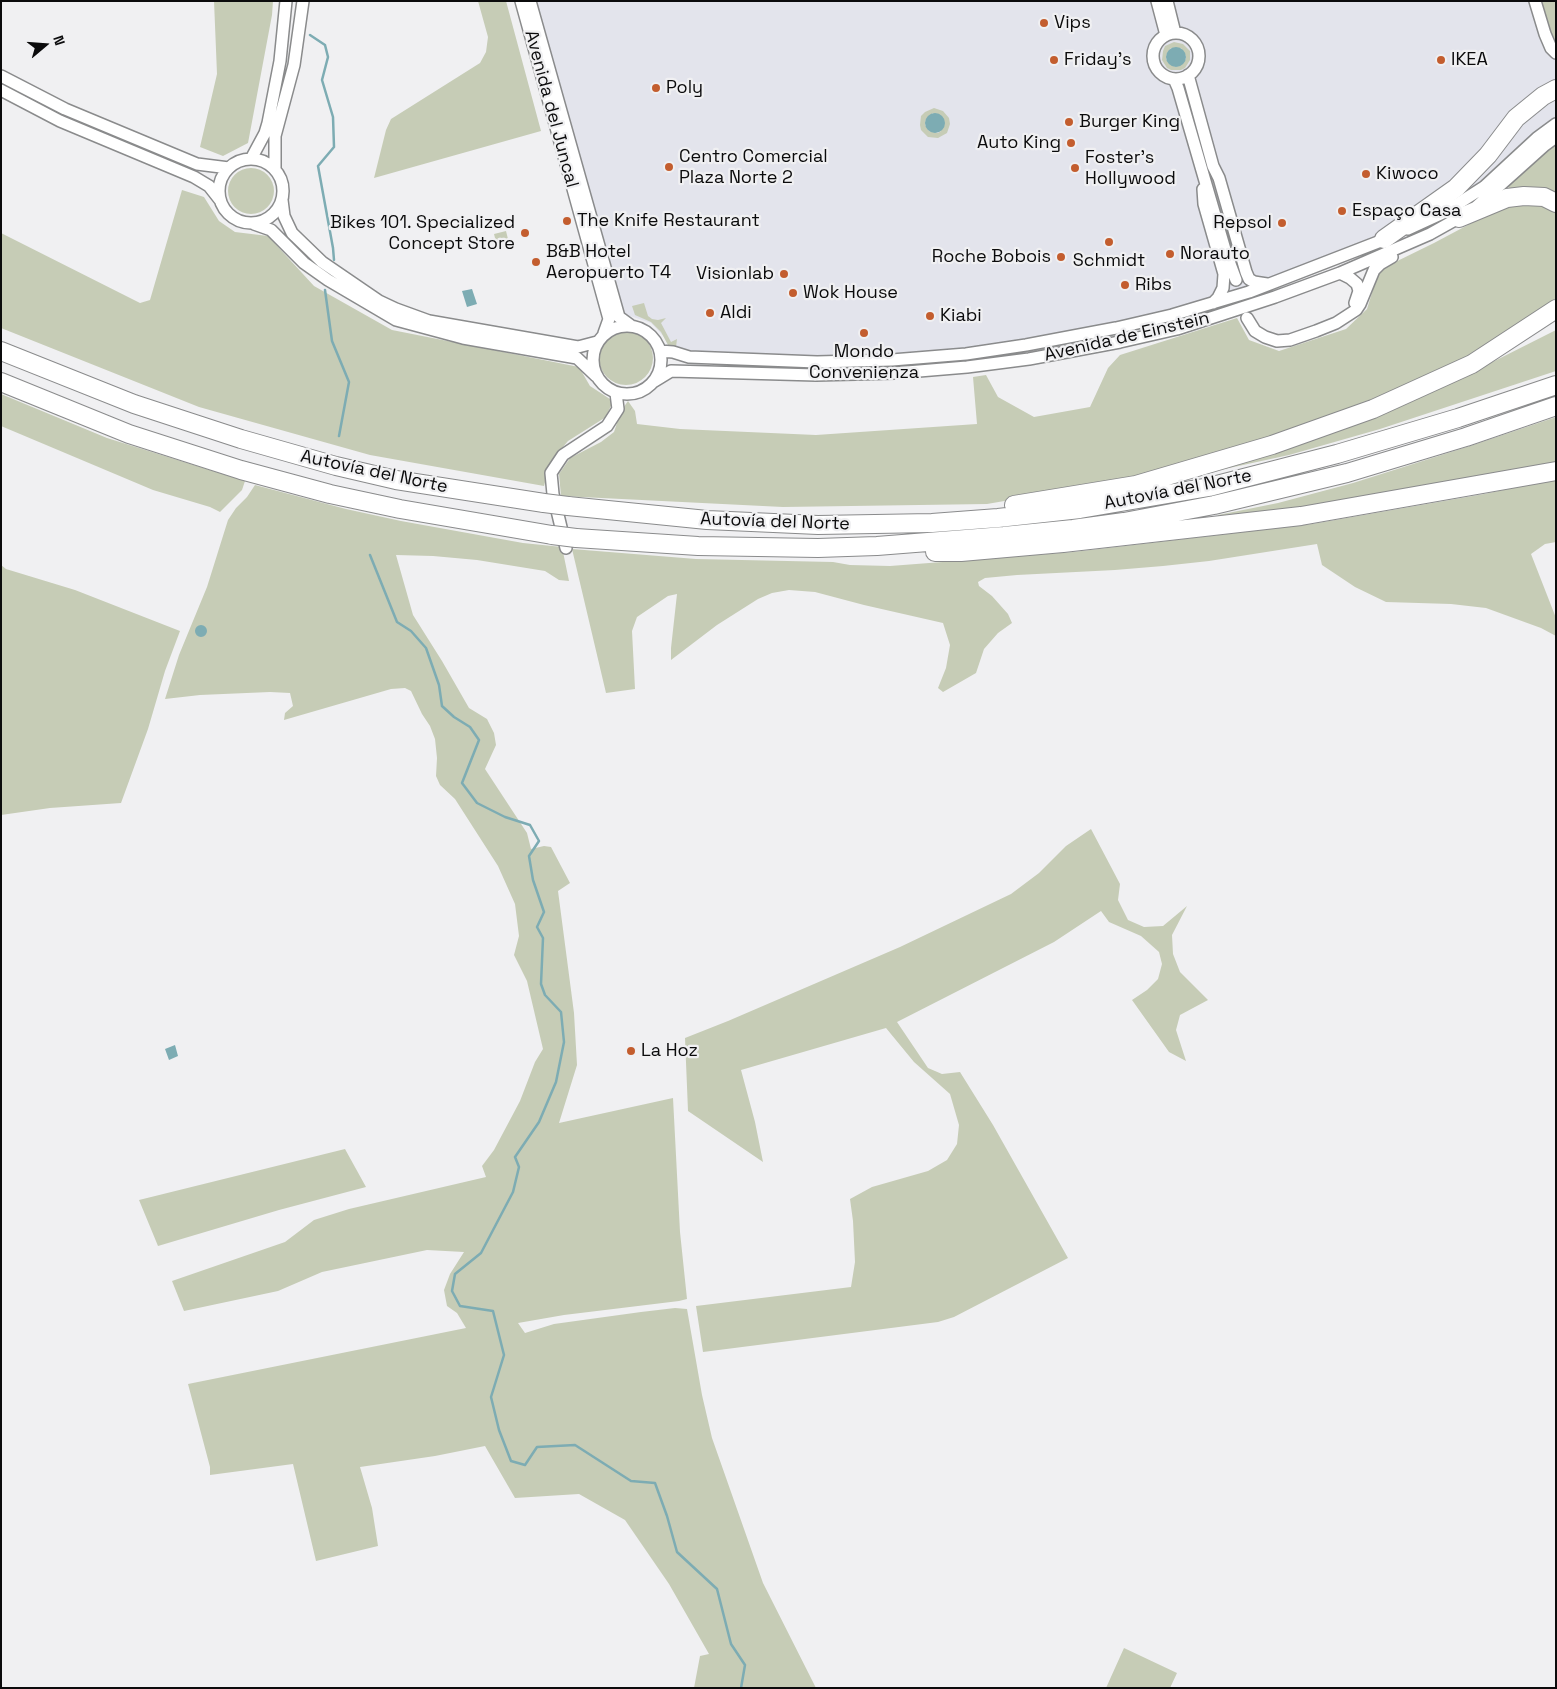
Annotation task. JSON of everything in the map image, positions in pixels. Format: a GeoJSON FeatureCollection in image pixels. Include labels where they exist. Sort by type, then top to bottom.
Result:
{"type":"FeatureCollection","features":[{"type":"Feature","properties":{"kind":"highway"},"geometry":{"type":"LineString","coordinates":[[1384,239],[1456,188],[1488,155],[1516,118],[1542,96],[1556,89]]}},
{"type":"Feature","properties":{"kind":"highway"},"geometry":{"type":"LineString","coordinates":[[1459,218],[1507,198],[1524,196],[1544,197],[1556,203]]}},
{"type":"Feature","properties":{"kind":"highway"},"geometry":{"type":"LineString","coordinates":[[1472,364],[1556,309]]}},
{"type":"Feature","properties":{"kind":"highway"},"geometry":{"type":"LineString","coordinates":[[872,524],[1052,499],[1136,484],[1282,442],[1374,409],[1500,353],[1556,323]]}},
{"type":"Feature","properties":{"kind":"highway","name":"Autovía del Norte"},"geometry":{"type":"LineString","coordinates":[[1,351],[134,404],[242,439],[336,466],[396,480],[568,506],[707,520],[818,525],[932,523],[998,518],[1080,508],[1210,487],[1346,452],[1458,418],[1556,384]]}},
{"type":"Feature","properties":{"kind":"highway","name":"Autovía del Norte"},"geometry":{"type":"LineString","coordinates":[[1,382],[129,434],[241,470],[330,494],[400,509],[552,535],[571,543],[818,548],[877,546],[1073,529],[1124,522],[1214,505],[1347,474],[1466,437],[1556,406]]}},
{"type":"Feature","properties":{"kind":"highway"},"geometry":{"type":"LineString","coordinates":[[877,546],[936,552],[962,552],[1152,533],[1301,516],[1556,471]]}},
{"type":"Feature","properties":{"kind":"street"},"geometry":{"type":"LineString","coordinates":[[252,159],[268,123],[280,61],[286,1]]}},
{"type":"Feature","properties":{"kind":"street"},"geometry":{"type":"LineString","coordinates":[[275,170],[275,136],[294,65],[303,1]]}},
{"type":"Feature","properties":{"kind":"street","name":"Avenida del Juncal"},"geometry":{"type":"LineString","coordinates":[[521,1],[609,319],[601,337]]}},
{"type":"Feature","properties":{"kind":"street","name":"Avenida del Juncal"},"geometry":{"type":"LineString","coordinates":[[530,1],[618,317],[630,325]]}},
{"type":"Feature","properties":{"kind":"street"},"geometry":{"type":"LineString","coordinates":[[1157,1],[1171,34]]}},
{"type":"Feature","properties":{"kind":"street"},"geometry":{"type":"LineString","coordinates":[[1167,1],[1171,34]]}},
{"type":"Feature","properties":{"kind":"street"},"geometry":{"type":"LineString","coordinates":[[1535,1],[1545,34],[1551,48],[1556,52]]}},
{"type":"Feature","properties":{"kind":"street"},"geometry":{"type":"LineString","coordinates":[[1171,34],[1189,38],[1198,50],[1197,64],[1188,76],[1174,79],[1161,74],[1153,62],[1155,46],[1160,40],[1171,34]]}},
{"type":"Feature","properties":{"kind":"street"},"geometry":{"type":"LineString","coordinates":[[1,76],[65,109],[197,164],[229,168]]}},
{"type":"Feature","properties":{"kind":"street"},"geometry":{"type":"LineString","coordinates":[[1188,76],[1213,166],[1219,178],[1246,272],[1254,282],[1267,284],[1279,282]]}},
{"type":"Feature","properties":{"kind":"street"},"geometry":{"type":"LineString","coordinates":[[1174,79],[1237,284],[1230,243],[1213,176],[1213,166]]}},
{"type":"Feature","properties":{"kind":"street"},"geometry":{"type":"LineString","coordinates":[[1,90],[60,121],[194,177],[209,186],[230,215],[246,223],[271,230],[304,263],[328,280],[396,320],[462,338],[577,358],[608,389],[616,393],[636,393],[646,389],[659,373],[660,351],[656,341],[649,333],[630,325],[612,328],[601,337],[578,347],[429,321],[379,302],[322,262],[292,233],[284,216],[281,179],[275,170],[260,161],[252,159],[235,163],[229,168],[221,180],[220,200]]}},
{"type":"Feature","properties":{"kind":"street","name":"Avenida de Einstein"},"geometry":{"type":"LineString","coordinates":[[660,351],[673,352],[689,358],[817,362],[901,359],[974,352],[1070,338],[1116,328],[1214,303],[1279,282],[1440,215],[1484,187],[1537,138],[1556,124]]}},
{"type":"Feature","properties":{"kind":"street","name":"Avenida de Einstein"},"geometry":{"type":"LineString","coordinates":[[653,382],[672,371],[816,375],[894,373],[967,367],[1029,359],[1120,342],[1176,329],[1275,297],[1340,273],[1430,234],[1476,207],[1544,145],[1556,137]]}},
{"type":"Feature","properties":{"kind":"street"},"geometry":{"type":"LineString","coordinates":[[1204,177],[1204,204],[1224,281],[1221,294],[1214,303]]}},
{"type":"Feature","properties":{"kind":"street"},"geometry":{"type":"LineString","coordinates":[[254,224],[272,216],[282,200]]}},
{"type":"Feature","properties":{"kind":"street"},"geometry":{"type":"LineString","coordinates":[[1247,318],[1255,331],[1265,337],[1277,340],[1290,340],[1316,331],[1346,317],[1360,304],[1371,276],[1380,264],[1430,234]]}},
{"type":"Feature","properties":{"kind":"street"},"geometry":{"type":"LineString","coordinates":[[1340,273],[1357,284],[1359,291],[1353,309],[1346,317]]}},
{"type":"Feature","properties":{"kind":"street"},"geometry":{"type":"LineString","coordinates":[[596,376],[592,365],[593,353],[601,337]]}},
{"type":"Feature","properties":{"kind":"street"},"geometry":{"type":"LineString","coordinates":[[571,543],[553,494],[551,474],[563,455],[607,426],[618,409],[616,393]]}},
{"type":"Feature","properties":{"kind":"shaded area"},"geometry":{"type":"Polygon","coordinates":[[[531,1],[1539,1],[1556,47],[1556,124],[1464,201],[1279,282],[1116,328],[892,360],[673,352],[665,338],[651,323],[624,314],[531,1]]]}},
{"type":"Feature","properties":{"kind":"green space"},"geometry":{"type":"Polygon","coordinates":[[[214,1],[273,1],[248,143],[223,156],[200,147],[217,74],[214,1]]]}},
{"type":"Feature","properties":{"kind":"green space"},"geometry":{"type":"Polygon","coordinates":[[[478,1],[506,1],[541,131],[374,178],[386,130],[391,119],[480,63],[486,52],[488,37],[478,1]]]}},
{"type":"Feature","properties":{"kind":"green space"},"geometry":{"type":"Polygon","coordinates":[[[1539,1],[1556,1],[1556,47],[1539,1]]]}},
{"type":"Feature","properties":{"kind":"green space"},"geometry":{"type":"Polygon","coordinates":[[[1174,42],[1183,44],[1190,51],[1190,60],[1185,68],[1171,70],[1167,68],[1162,60],[1165,46],[1174,42]],[[1171,48],[1167,53],[1166,59],[1176,67],[1186,59],[1181,48],[1171,48]]]}},
{"type":"Feature","properties":{"kind":"green space"},"geometry":{"type":"Polygon","coordinates":[[[934,108],[943,111],[949,118],[950,124],[947,133],[938,138],[928,137],[921,130],[920,125],[921,116],[934,108]],[[933,113],[926,119],[925,125],[929,131],[938,133],[941,131],[933,113]]]}},
{"type":"Feature","properties":{"kind":"green space"},"geometry":{"type":"Polygon","coordinates":[[[1556,145],[1556,195],[1510,191],[1508,186],[1530,165],[1556,145]]]}},
{"type":"Feature","properties":{"kind":"green space"},"geometry":{"type":"Polygon","coordinates":[[[251,168],[264,172],[270,178],[274,191],[270,204],[264,210],[251,214],[238,210],[232,204],[228,191],[232,178],[238,172],[251,168]]]}},
{"type":"Feature","properties":{"kind":"green space"},"geometry":{"type":"Polygon","coordinates":[[[182,190],[204,197],[219,221],[235,232],[268,236],[314,286],[392,330],[579,367],[590,386],[613,401],[606,417],[568,441],[551,461],[544,486],[370,455],[199,407],[1,328],[1,233],[140,303],[150,300],[182,190]]]}},
{"type":"Feature","properties":{"kind":"green space"},"geometry":{"type":"Polygon","coordinates":[[[1524,202],[1551,208],[1556,213],[1556,298],[1535,316],[1460,363],[1342,414],[1166,473],[987,504],[783,507],[561,496],[559,474],[570,458],[601,442],[614,432],[621,411],[628,401],[635,411],[637,424],[680,429],[816,435],[977,424],[973,377],[986,375],[998,397],[1034,417],[1090,407],[1108,368],[1120,355],[1237,318],[1249,340],[1279,351],[1346,329],[1367,309],[1379,270],[1496,210],[1524,202]]]}},
{"type":"Feature","properties":{"kind":"green space"},"geometry":{"type":"Polygon","coordinates":[[[506,231],[508,239],[496,242],[494,234],[506,231]]]}},
{"type":"Feature","properties":{"kind":"green space"},"geometry":{"type":"Polygon","coordinates":[[[644,303],[648,316],[652,319],[666,318],[661,323],[671,342],[677,339],[676,347],[668,345],[661,332],[651,322],[635,315],[632,306],[644,303]]]}},
{"type":"Feature","properties":{"kind":"green space"},"geometry":{"type":"Polygon","coordinates":[[[1556,330],[1556,371],[1380,429],[1289,455],[1220,470],[1377,415],[1437,390],[1556,330]]]}},
{"type":"Feature","properties":{"kind":"green space"},"geometry":{"type":"Polygon","coordinates":[[[621,331],[631,331],[641,335],[649,343],[653,358],[649,373],[641,381],[631,385],[621,385],[611,381],[603,373],[599,363],[599,353],[603,343],[611,335],[621,331]]]}},
{"type":"Feature","properties":{"kind":"green space"},"geometry":{"type":"Polygon","coordinates":[[[1,394],[107,438],[245,481],[242,490],[220,512],[210,507],[153,490],[1,426],[1,394]]]}},
{"type":"Feature","properties":{"kind":"green space"},"geometry":{"type":"Polygon","coordinates":[[[1556,417],[1556,462],[1467,480],[1220,520],[1218,515],[1278,503],[1353,483],[1556,417]]]}},
{"type":"Feature","properties":{"kind":"green space"},"geometry":{"type":"Polygon","coordinates":[[[1556,479],[1556,542],[1545,544],[1531,554],[1556,618],[1556,636],[1541,628],[1486,608],[1451,604],[1386,602],[1355,587],[1322,565],[1317,544],[1209,561],[1163,566],[985,578],[978,582],[979,586],[992,596],[1008,614],[1012,623],[998,633],[984,649],[976,673],[943,692],[938,688],[946,668],[950,645],[943,623],[815,592],[789,590],[772,593],[758,599],[717,625],[671,660],[677,594],[668,596],[637,617],[632,631],[635,689],[606,693],[572,549],[696,559],[833,562],[850,565],[890,566],[1073,552],[1312,524],[1484,494],[1556,479]]]}},
{"type":"Feature","properties":{"kind":"green space"},"geometry":{"type":"Polygon","coordinates":[[[255,485],[346,509],[401,521],[523,543],[562,547],[569,581],[559,580],[545,571],[477,560],[396,555],[413,615],[469,708],[487,719],[494,733],[496,745],[485,769],[527,833],[531,849],[544,846],[551,847],[570,883],[558,891],[574,1013],[577,1065],[559,1123],[673,1098],[680,1232],[687,1299],[518,1323],[525,1333],[554,1324],[675,1308],[687,1309],[702,1395],[712,1438],[763,1583],[816,1688],[694,1688],[700,1656],[709,1654],[669,1584],[625,1520],[579,1494],[515,1498],[485,1446],[435,1456],[360,1467],[372,1508],[378,1546],[316,1561],[293,1464],[210,1475],[210,1467],[188,1384],[466,1328],[457,1313],[447,1306],[444,1290],[450,1274],[464,1252],[427,1250],[322,1272],[278,1291],[184,1311],[172,1281],[285,1242],[314,1220],[349,1209],[486,1177],[482,1166],[494,1150],[520,1101],[535,1062],[543,1049],[527,981],[514,955],[519,936],[515,904],[498,866],[455,799],[440,785],[436,776],[435,739],[411,691],[405,688],[391,689],[284,720],[285,713],[293,706],[290,693],[200,695],[165,699],[179,655],[207,587],[228,520],[255,485]]]}},
{"type":"Feature","properties":{"kind":"green space"},"geometry":{"type":"Polygon","coordinates":[[[1,565],[6,569],[75,590],[180,631],[165,671],[148,729],[121,803],[50,808],[1,815],[1,565]]]}},
{"type":"Feature","properties":{"kind":"green space"},"geometry":{"type":"Polygon","coordinates":[[[1091,829],[1120,884],[1118,900],[1128,920],[1144,927],[1163,926],[1187,906],[1172,935],[1173,954],[1180,972],[1208,1000],[1180,1015],[1176,1030],[1186,1061],[1169,1052],[1132,1000],[1147,990],[1158,979],[1162,964],[1159,952],[1141,936],[1109,922],[1101,911],[1054,942],[897,1022],[928,1068],[942,1074],[960,1072],[993,1125],[1068,1258],[954,1317],[938,1322],[703,1352],[696,1306],[851,1287],[855,1262],[850,1199],[872,1187],[928,1171],[947,1160],[957,1144],[959,1125],[950,1094],[914,1062],[886,1028],[741,1070],[755,1122],[763,1162],[688,1111],[685,1038],[900,947],[1011,894],[1039,873],[1066,846],[1091,829]]]}},
{"type":"Feature","properties":{"kind":"green space"},"geometry":{"type":"Polygon","coordinates":[[[345,1149],[366,1187],[279,1210],[158,1246],[139,1200],[345,1149]]]}},
{"type":"Feature","properties":{"kind":"green space"},"geometry":{"type":"Polygon","coordinates":[[[1124,1648],[1177,1673],[1170,1688],[1106,1688],[1124,1648]]]}},
{"type":"Feature","properties":{"kind":"water"},"geometry":{"type":"Polygon","coordinates":[[[1176,47],[1183,50],[1186,57],[1183,64],[1176,67],[1169,64],[1166,57],[1169,50],[1176,47]]]}},
{"type":"Feature","properties":{"kind":"water"},"geometry":{"type":"Polygon","coordinates":[[[935,113],[942,116],[945,123],[942,130],[935,133],[928,130],[925,123],[928,116],[935,113]]]}},
{"type":"Feature","properties":{"kind":"water"},"geometry":{"type":"Polygon","coordinates":[[[472,289],[477,304],[467,307],[462,291],[472,289]]]}},
{"type":"Feature","properties":{"kind":"water"},"geometry":{"type":"Polygon","coordinates":[[[199,625],[203,625],[207,631],[203,637],[199,637],[195,633],[195,629],[199,625]]]}},
{"type":"Feature","properties":{"kind":"water"},"geometry":{"type":"Polygon","coordinates":[[[175,1045],[178,1056],[169,1060],[165,1049],[175,1045]]]}},
{"type":"Feature","properties":{"kind":"waterway"},"geometry":{"type":"LineString","coordinates":[[310,35],[325,45],[328,57],[322,80],[333,117],[334,147],[318,166],[334,260]]}},
{"type":"Feature","properties":{"kind":"waterway"},"geometry":{"type":"LineString","coordinates":[[325,290],[332,341],[349,382],[339,436]]}},
{"type":"Feature","properties":{"kind":"waterway"},"geometry":{"type":"LineString","coordinates":[[370,555],[397,622],[411,631],[426,648],[439,685],[442,706],[454,717],[470,727],[479,740],[462,783],[477,803],[505,817],[530,825],[539,841],[529,856],[533,880],[544,912],[537,927],[543,938],[541,984],[545,995],[561,1012],[564,1042],[556,1082],[539,1122],[515,1157],[519,1167],[513,1192],[481,1253],[455,1274],[452,1291],[460,1306],[493,1311],[504,1355],[491,1397],[499,1430],[511,1461],[525,1465],[537,1447],[575,1445],[631,1481],[655,1483],[677,1552],[717,1589],[731,1644],[745,1665],[741,1688]]}},
{"type":"Feature","properties":{"kind":"place","name":"Vips"},"geometry":{"type":"Point","coordinates":[1044,23]}},
{"type":"Feature","properties":{"kind":"place","name":"Friday's"},"geometry":{"type":"Point","coordinates":[1054,60]}},
{"type":"Feature","properties":{"kind":"place","name":"IKEA"},"geometry":{"type":"Point","coordinates":[1441,60]}},
{"type":"Feature","properties":{"kind":"place","name":"Poly"},"geometry":{"type":"Point","coordinates":[656,88]}},
{"type":"Feature","properties":{"kind":"place","name":"Burger King"},"geometry":{"type":"Point","coordinates":[1069,122]}},
{"type":"Feature","properties":{"kind":"place","name":"Auto King"},"geometry":{"type":"Point","coordinates":[1071,143]}},
{"type":"Feature","properties":{"kind":"place","name":"Centro Comercial Plaza Norte 2"},"geometry":{"type":"Point","coordinates":[669,167]}},
{"type":"Feature","properties":{"kind":"place","name":"Foster's Hollywood"},"geometry":{"type":"Point","coordinates":[1075,168]}},
{"type":"Feature","properties":{"kind":"place","name":"Kiwoco"},"geometry":{"type":"Point","coordinates":[1366,174]}},
{"type":"Feature","properties":{"kind":"place","name":"Espaço Casa"},"geometry":{"type":"Point","coordinates":[1342,211]}},
{"type":"Feature","properties":{"kind":"place","name":"The Knife Restaurant"},"geometry":{"type":"Point","coordinates":[567,221]}},
{"type":"Feature","properties":{"kind":"place","name":"Repsol"},"geometry":{"type":"Point","coordinates":[1282,223]}},
{"type":"Feature","properties":{"kind":"place","name":"Bikes 101. Specialized Concept Store"},"geometry":{"type":"Point","coordinates":[525,233]}},
{"type":"Feature","properties":{"kind":"place","name":"Schmidt"},"geometry":{"type":"Point","coordinates":[1109,242]}},
{"type":"Feature","properties":{"kind":"place","name":"Norauto"},"geometry":{"type":"Point","coordinates":[1170,254]}},
{"type":"Feature","properties":{"kind":"place","name":"Roche Bobois"},"geometry":{"type":"Point","coordinates":[1061,257]}},
{"type":"Feature","properties":{"kind":"place","name":"B&B Hotel Aeropuerto T4"},"geometry":{"type":"Point","coordinates":[536,262]}},
{"type":"Feature","properties":{"kind":"place","name":"Visionlab"},"geometry":{"type":"Point","coordinates":[784,274]}},
{"type":"Feature","properties":{"kind":"place","name":"Ribs"},"geometry":{"type":"Point","coordinates":[1125,285]}},
{"type":"Feature","properties":{"kind":"place","name":"Wok House"},"geometry":{"type":"Point","coordinates":[793,293]}},
{"type":"Feature","properties":{"kind":"place","name":"Aldi"},"geometry":{"type":"Point","coordinates":[710,313]}},
{"type":"Feature","properties":{"kind":"place","name":"Kiabi"},"geometry":{"type":"Point","coordinates":[930,316]}},
{"type":"Feature","properties":{"kind":"place","name":"Mondo Convenienza"},"geometry":{"type":"Point","coordinates":[864,333]}},
{"type":"Feature","properties":{"kind":"place","name":"La Hoz"},"geometry":{"type":"Point","coordinates":[631,1051]}}]}
